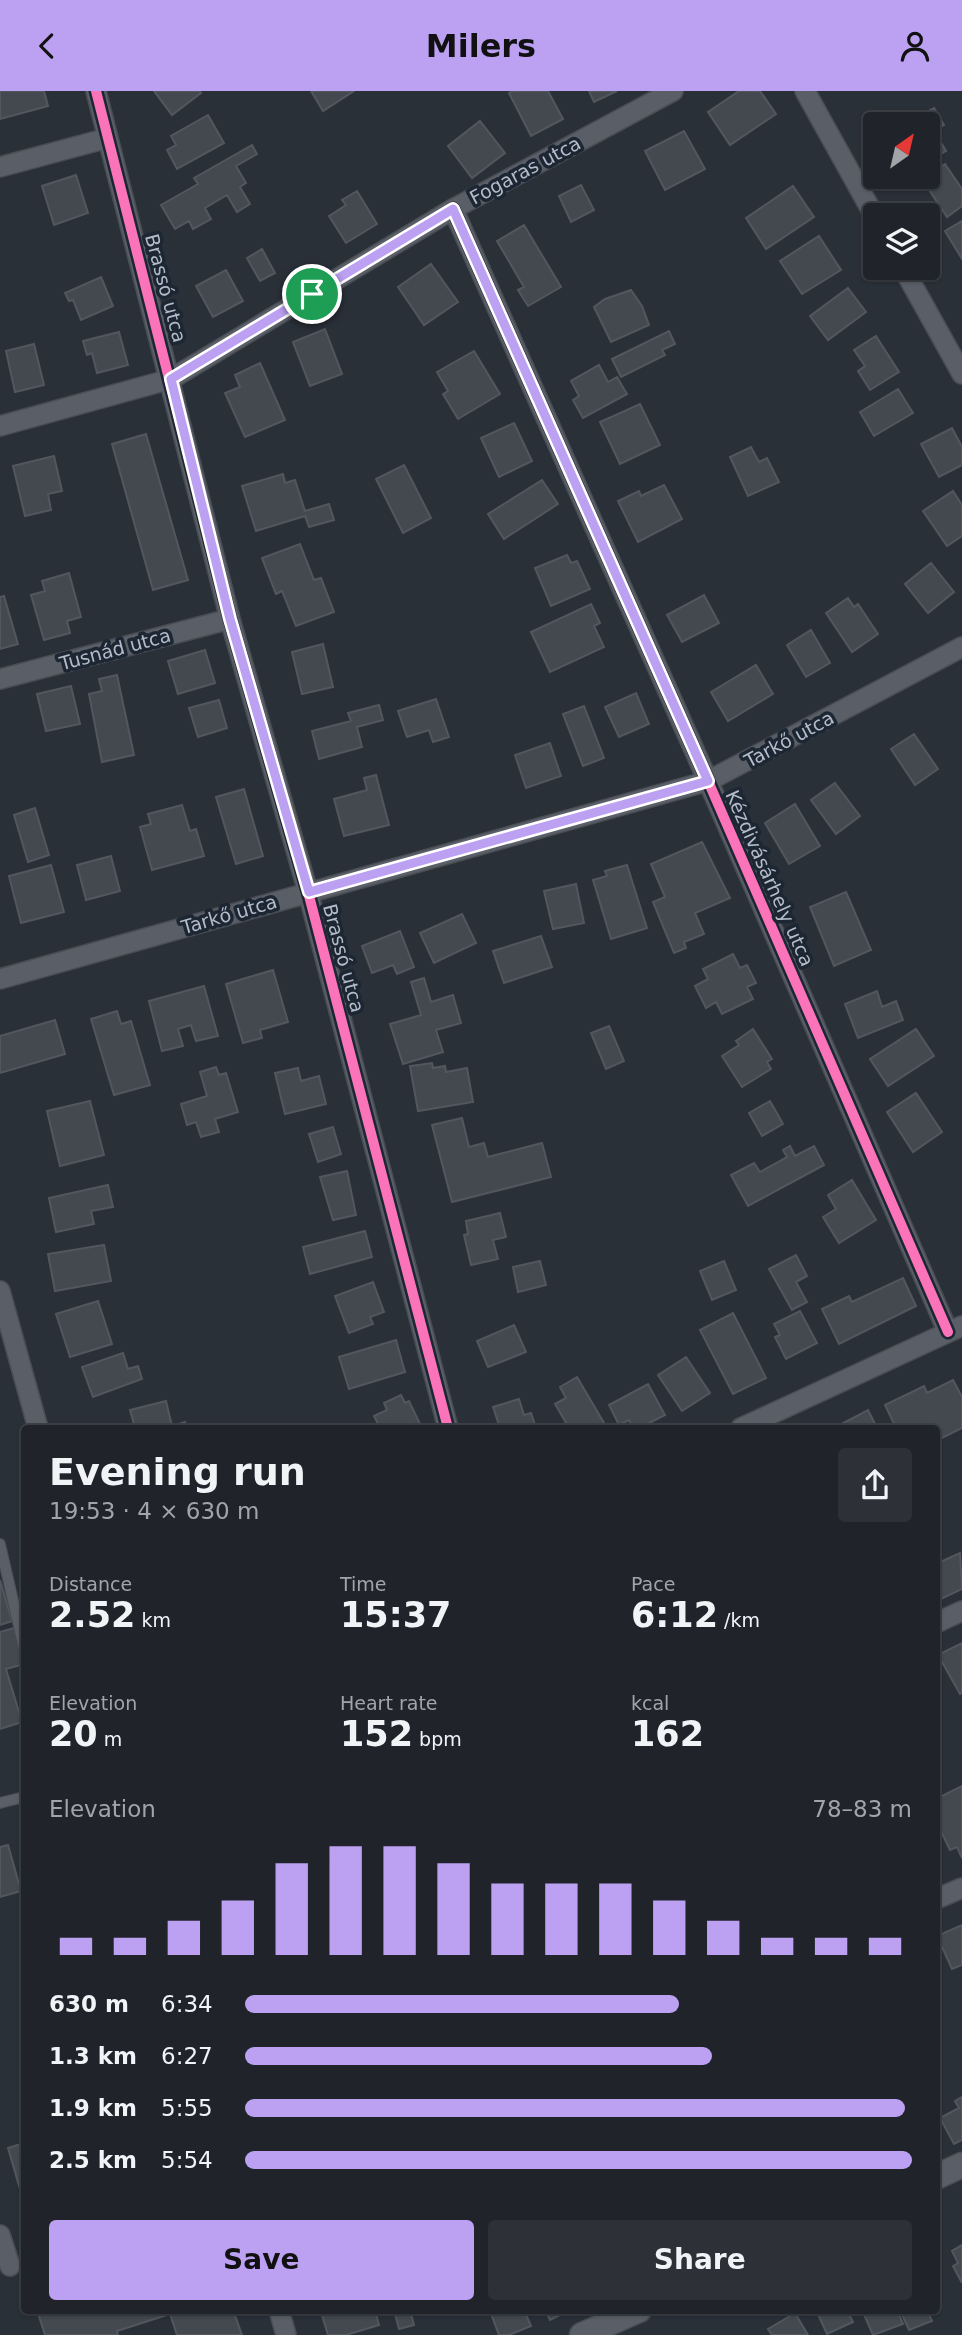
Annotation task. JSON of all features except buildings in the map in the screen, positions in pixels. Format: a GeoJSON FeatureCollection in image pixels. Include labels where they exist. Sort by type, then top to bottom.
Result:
{"type":"FeatureCollection","features":[{"type":"Feature","properties":{"kind":"street","name":"Brassó utca"},"geometry":{"type":"LineString","coordinates":[[96,91],[230,619],[309,892],[447,1425]]}},
{"type":"Feature","properties":{"kind":"street","name":"Fogaras utca"},"geometry":{"type":"LineString","coordinates":[[0,426],[171,379],[453,209],[673,91]]}},
{"type":"Feature","properties":{"kind":"street"},"geometry":{"type":"LineString","coordinates":[[805,91],[867,203]]}},
{"type":"Feature","properties":{"kind":"street"},"geometry":{"type":"LineString","coordinates":[[0,167],[108,138]]}},
{"type":"Feature","properties":{"kind":"street","name":"Kézdivásárhely utca"},"geometry":{"type":"LineString","coordinates":[[453,209],[955,1329]]}},
{"type":"Feature","properties":{"kind":"street"},"geometry":{"type":"LineString","coordinates":[[910,280],[962,374]]}},
{"type":"Feature","properties":{"kind":"street","name":"Tusnád utca"},"geometry":{"type":"LineString","coordinates":[[0,679],[230,619]]}},
{"type":"Feature","properties":{"kind":"street","name":"Tarkő utca"},"geometry":{"type":"LineString","coordinates":[[0,979],[708,781],[962,647]]}},
{"type":"Feature","properties":{"kind":"street"},"geometry":{"type":"LineString","coordinates":[[0,1291],[37,1425]]}},
{"type":"Feature","properties":{"kind":"street"},"geometry":{"type":"LineString","coordinates":[[747,1425],[955,1329]]}},
{"type":"Feature","properties":{"kind":"street"},"geometry":{"type":"LineString","coordinates":[[940,1621],[962,1611]]}},
{"type":"Feature","properties":{"kind":"street"},"geometry":{"type":"LineString","coordinates":[[940,1897],[962,1888]]}},
{"type":"Feature","properties":{"kind":"street"},"geometry":{"type":"LineString","coordinates":[[940,2175],[962,2165]]}},
{"type":"Feature","properties":{"kind":"street"},"geometry":{"type":"LineString","coordinates":[[0,2235],[12,2266]]}},
{"type":"Feature","properties":{"kind":"street"},"geometry":{"type":"LineString","coordinates":[[280,2314],[286,2335]]}},
{"type":"Feature","properties":{"kind":"street"},"geometry":{"type":"LineString","coordinates":[[582,2335],[630,2314]]}},
{"type":"Feature","properties":{"kind":"lane"},"geometry":{"type":"LineString","coordinates":[[0,1544],[21,1635]]}},
{"type":"Feature","properties":{"kind":"lane"},"geometry":{"type":"LineString","coordinates":[[0,1803],[21,1798]]}},
{"type":"Feature","properties":{"kind":"cycle path"},"geometry":{"type":"LineString","coordinates":[[96,91],[230,619],[308,892],[447,1425]]}},
{"type":"Feature","properties":{"kind":"cycle path"},"geometry":{"type":"LineString","coordinates":[[453,209],[708,781],[948,1332]]}},
{"type":"Feature","properties":{"kind":"route"},"geometry":{"type":"LineString","coordinates":[[453,209],[708,781],[309,892],[230,619],[171,379],[312,294],[453,209]]}}]}
